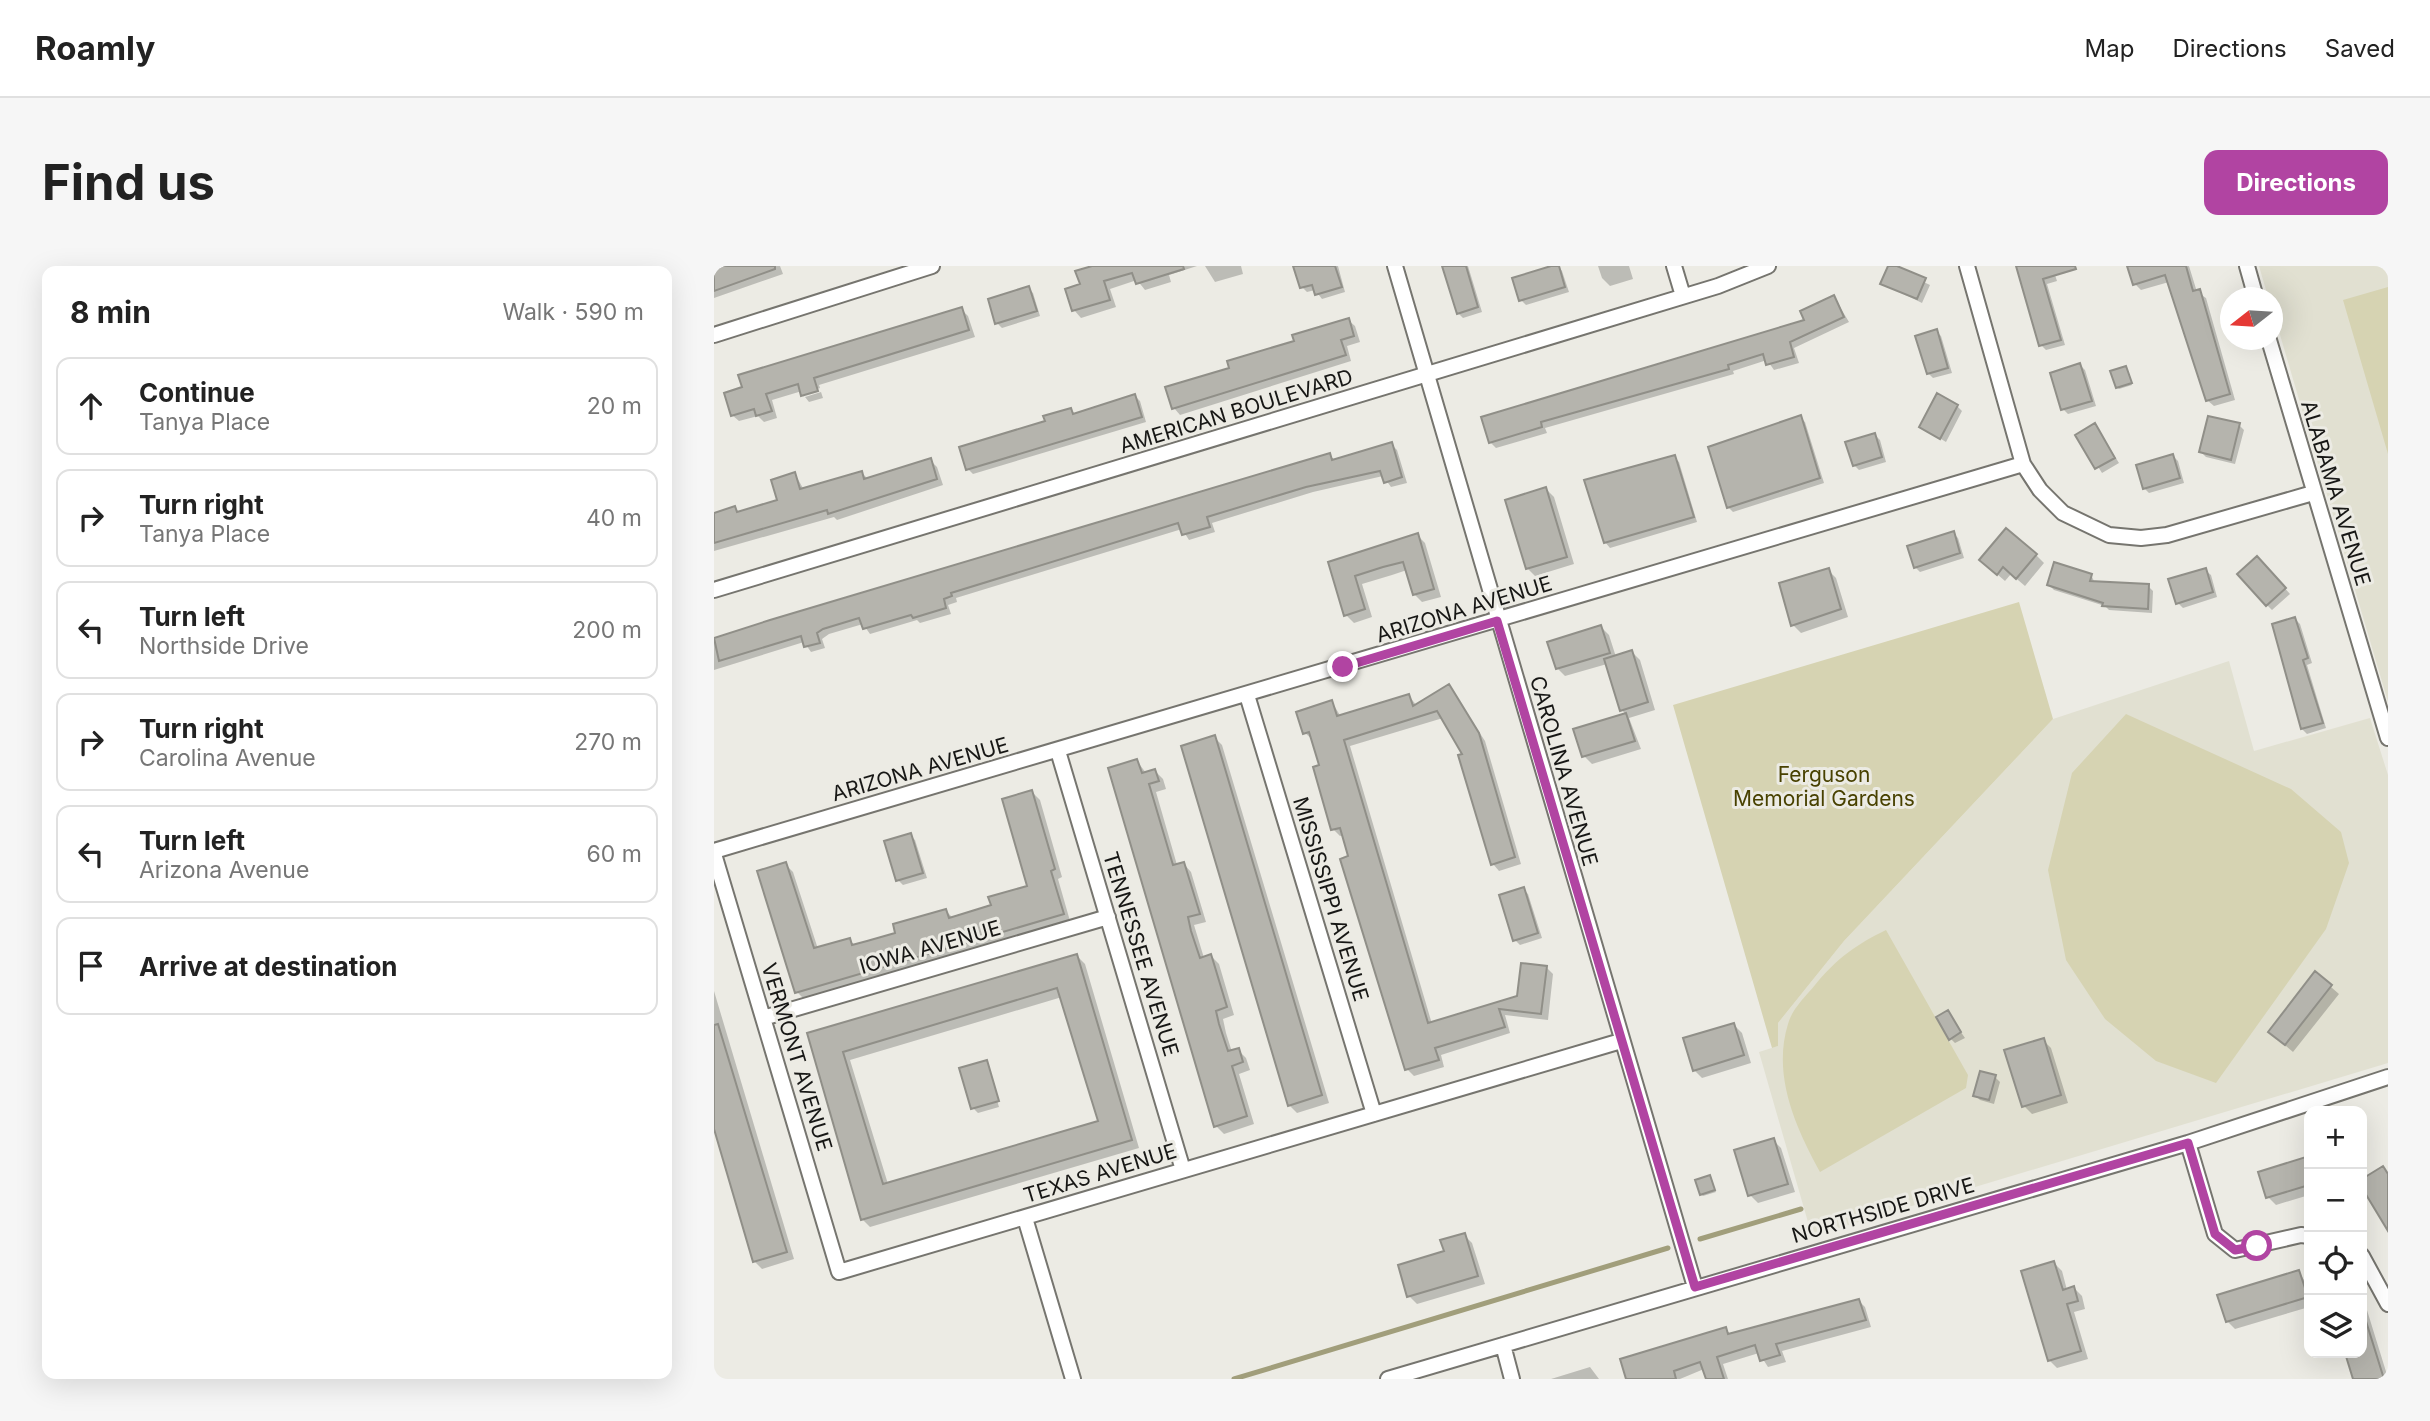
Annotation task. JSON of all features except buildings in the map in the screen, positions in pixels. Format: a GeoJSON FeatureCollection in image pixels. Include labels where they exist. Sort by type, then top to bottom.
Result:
{"type":"FeatureCollection","features":[{"type":"Feature","properties":{"kind":"street"},"geometry":{"type":"LineString","coordinates":[[714,335],[932,266]]}},
{"type":"Feature","properties":{"kind":"street","name":"CAROLINA AVENUE"},"geometry":{"type":"LineString","coordinates":[[1395,266],[1497,621],[1695,1287]]}},
{"type":"Feature","properties":{"kind":"street"},"geometry":{"type":"LineString","coordinates":[[1674,266],[1683,296]]}},
{"type":"Feature","properties":{"kind":"street","name":"AMERICAN BOULEVARD"},"geometry":{"type":"LineString","coordinates":[[714,590],[1428,375],[1683,296],[1768,266]]}},
{"type":"Feature","properties":{"kind":"street"},"geometry":{"type":"LineString","coordinates":[[1967,266],[2023,464],[2040,490],[2063,513],[2109,535],[2141,538],[2167,535],[2314,494]]}},
{"type":"Feature","properties":{"kind":"street"},"geometry":{"type":"LineString","coordinates":[[2247,266],[2253,287]]}},
{"type":"Feature","properties":{"kind":"street","name":"ALABAMA AVENUE"},"geometry":{"type":"LineString","coordinates":[[2272,350],[2388,738]]}},
{"type":"Feature","properties":{"kind":"street","name":"ARIZONA AVENUE"},"geometry":{"type":"LineString","coordinates":[[714,852],[2023,464]]}},
{"type":"Feature","properties":{"kind":"street","name":"MISSISSIPPI AVENUE"},"geometry":{"type":"LineString","coordinates":[[1247,695],[1374,1114]]}},
{"type":"Feature","properties":{"kind":"street","name":"TENNESSEE AVENUE"},"geometry":{"type":"LineString","coordinates":[[1058,751],[1183,1170]]}},
{"type":"Feature","properties":{"kind":"street","name":"VERMONT AVENUE"},"geometry":{"type":"LineString","coordinates":[[714,852],[839,1272]]}},
{"type":"Feature","properties":{"kind":"street","name":"IOWA AVENUE"},"geometry":{"type":"LineString","coordinates":[[763,1018],[1108,917]]}},
{"type":"Feature","properties":{"kind":"street","name":"TEXAS AVENUE"},"geometry":{"type":"LineString","coordinates":[[839,1272],[1621,1041]]}},
{"type":"Feature","properties":{"kind":"street","name":"NORTHSIDE DRIVE"},"geometry":{"type":"LineString","coordinates":[[1388,1379],[2188,1143],[2388,1077]]}},
{"type":"Feature","properties":{"kind":"street"},"geometry":{"type":"LineString","coordinates":[[2188,1143],[2215,1234],[2235,1250],[2304,1235]]}},
{"type":"Feature","properties":{"kind":"street"},"geometry":{"type":"LineString","coordinates":[[1026,1218],[1073,1379]]}},
{"type":"Feature","properties":{"kind":"street"},"geometry":{"type":"LineString","coordinates":[[2367,1265],[2388,1304]]}},
{"type":"Feature","properties":{"kind":"street"},"geometry":{"type":"LineString","coordinates":[[1503,1345],[1512,1379]]}},
{"type":"Feature","properties":{"kind":"shaded area"},"geometry":{"type":"Polygon","coordinates":[[[2259,266],[2388,266],[2388,702],[2283,345],[2283,287],[2265,287],[2259,266]]]}},
{"type":"Feature","properties":{"kind":"shaded area"},"geometry":{"type":"Polygon","coordinates":[[[2229,661],[2254,751],[2370,718],[2388,775],[2388,1063],[1812,1236],[1759,1052],[1778,1046],[1778,1023],[1844,941],[2053,719],[2229,661]]]}},
{"type":"Feature","properties":{"kind":"green space"},"geometry":{"type":"Polygon","coordinates":[[[2388,287],[2388,454],[2343,300],[2388,287]]]}},
{"type":"Feature","properties":{"kind":"green space","name":"Ferguson Memorial Gardens"},"geometry":{"type":"Polygon","coordinates":[[[2019,602],[2053,719],[1844,941],[1778,1023],[1778,1046],[1772,1048],[1673,705],[2019,602]]]}},
{"type":"Feature","properties":{"kind":"green space"},"geometry":{"type":"Polygon","coordinates":[[[2126,714],[2291,789],[2341,832],[2349,863],[2326,929],[2216,1083],[2156,1061],[2105,1019],[2066,960],[2048,870],[2072,773],[2126,714]]]}},
{"type":"Feature","properties":{"kind":"green space"},"geometry":{"type":"Polygon","coordinates":[[[1886,930],[1968,1075],[1966,1088],[1820,1172],[1795,1120],[1789,1101],[1783,1063],[1788,1024],[1799,1003],[1831,967],[1856,947],[1886,930]]]}},
{"type":"Feature","properties":{"kind":"waterway"},"geometry":{"type":"LineString","coordinates":[[1700,1239],[1801,1209]]}},
{"type":"Feature","properties":{"kind":"waterway"},"geometry":{"type":"LineString","coordinates":[[1234,1379],[1668,1248]]}},
{"type":"Feature","properties":{"kind":"route"},"geometry":{"type":"LineString","coordinates":[[1343,667],[1497,621],[1695,1287],[2188,1143],[2215,1234],[2235,1250],[2257,1246]]}}]}
